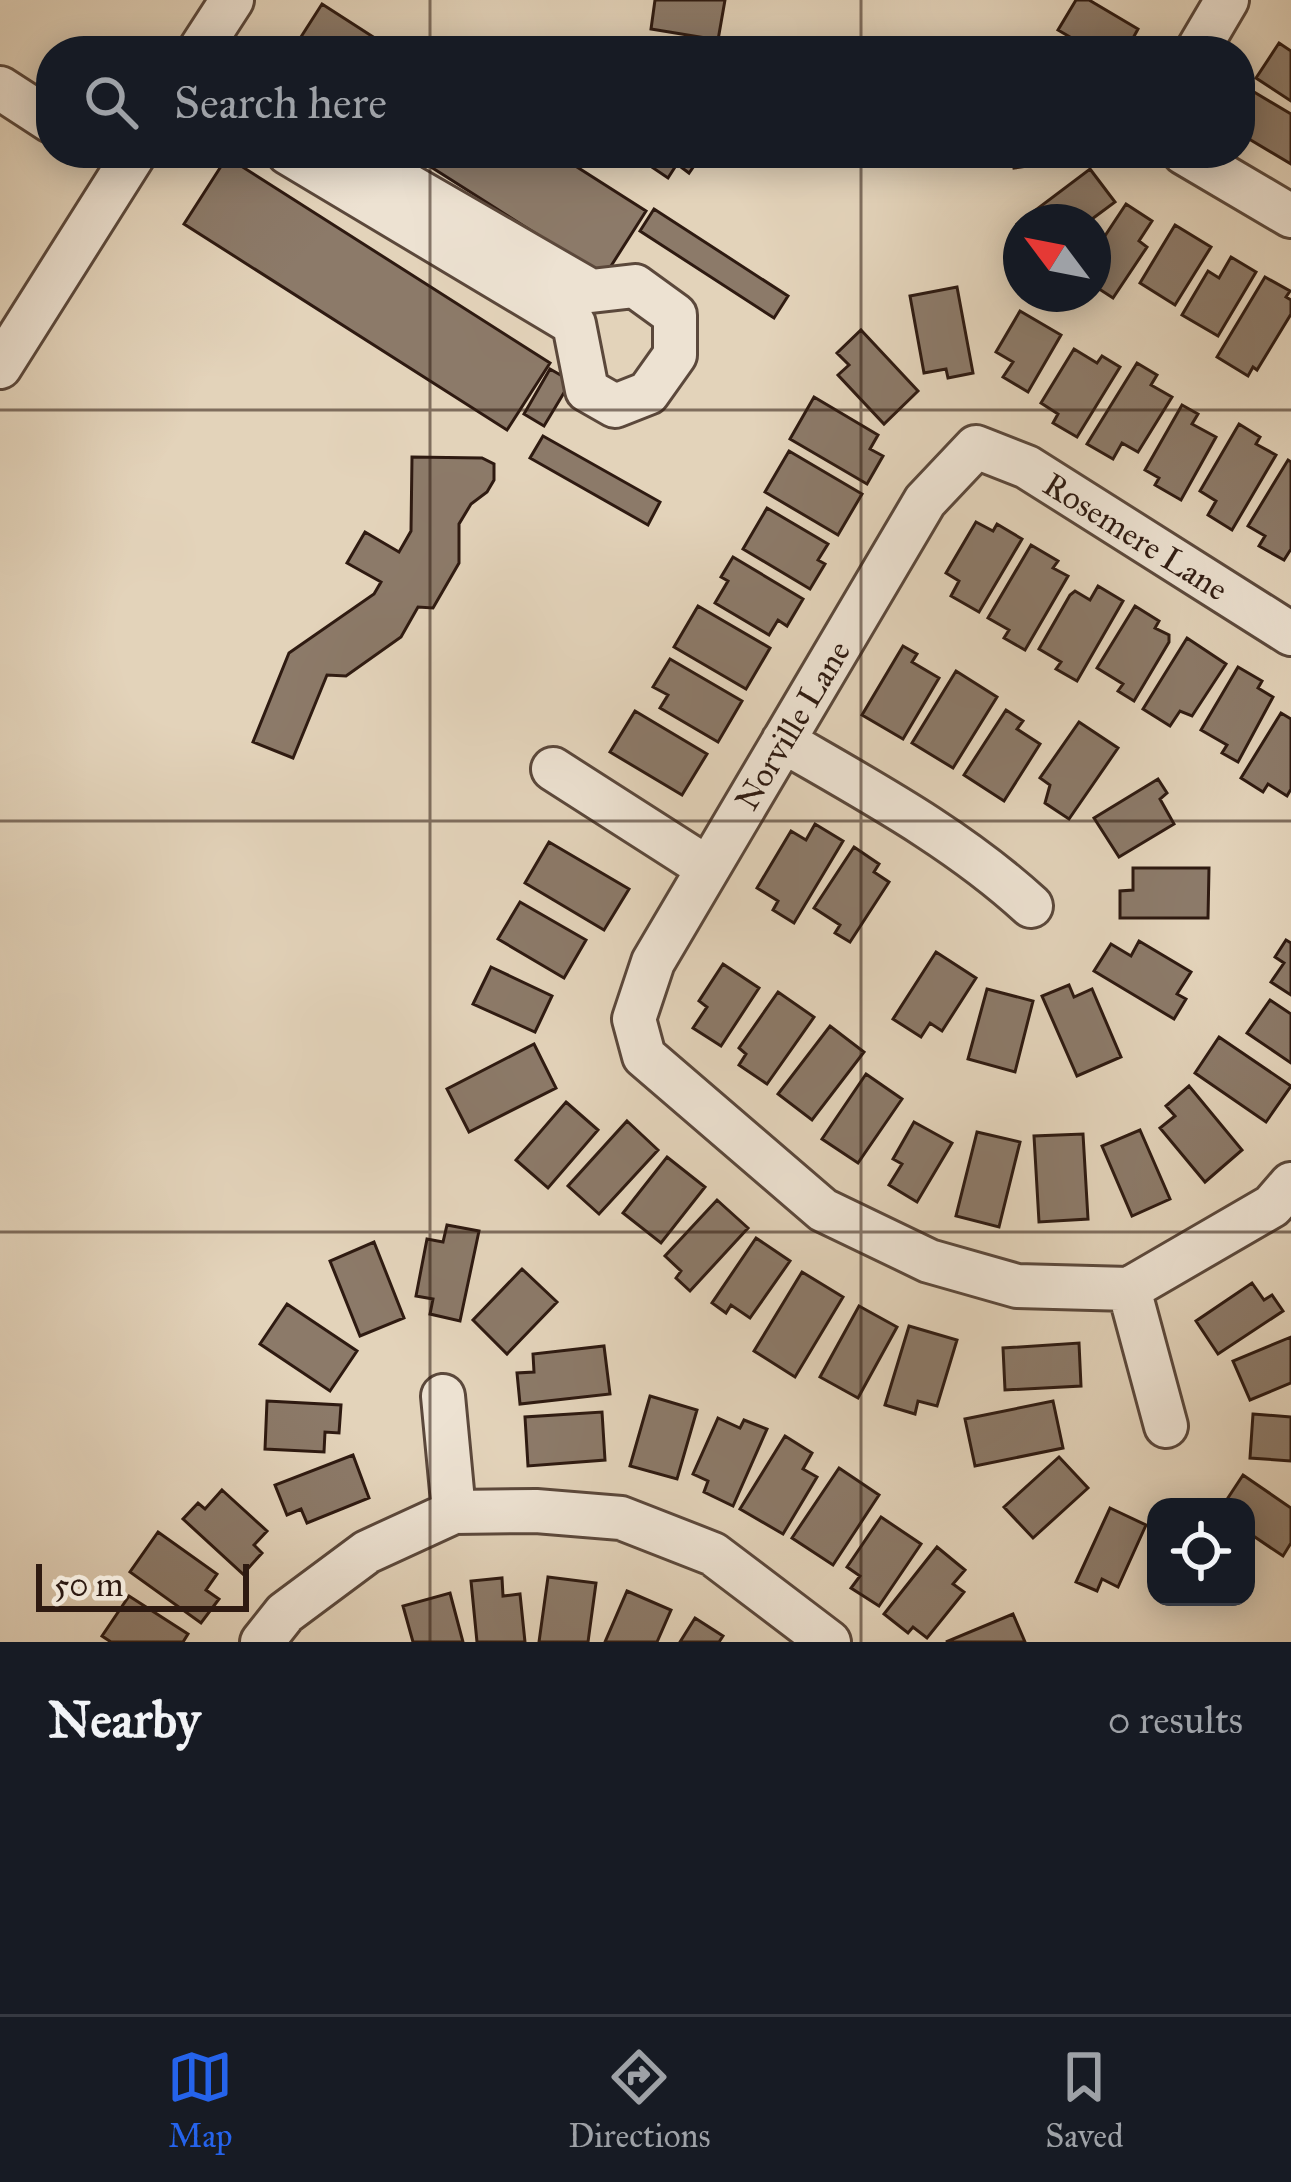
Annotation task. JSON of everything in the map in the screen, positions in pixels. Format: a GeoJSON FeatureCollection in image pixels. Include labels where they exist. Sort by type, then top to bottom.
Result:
{"type":"FeatureCollection","features":[{"type":"Feature","properties":{"kind":"street"},"geometry":{"type":"LineString","coordinates":[[1206,36],[1227,0]]}},
{"type":"Feature","properties":{"kind":"street"},"geometry":{"type":"LineString","coordinates":[[0,88],[36,111]]}},
{"type":"Feature","properties":{"kind":"street"},"geometry":{"type":"LineString","coordinates":[[0,367],[114,168]]}},
{"type":"Feature","properties":{"kind":"street"},"geometry":{"type":"LineString","coordinates":[[313,168],[574,324],[586,390],[615,406],[648,393],[675,355],[674,315],[635,286],[591,291],[378,168]]}},
{"type":"Feature","properties":{"kind":"street"},"geometry":{"type":"LineString","coordinates":[[1209,168],[1291,217]]}},
{"type":"Feature","properties":{"kind":"street","name":"Rosemere Lane"},"geometry":{"type":"LineString","coordinates":[[976,447],[1027,467],[1291,634]]}},
{"type":"Feature","properties":{"kind":"street","name":"Norville Lane"},"geometry":{"type":"LineString","coordinates":[[976,447],[926,501],[706,867],[653,962],[634,1019],[644,1056],[824,1210],[929,1261],[1017,1286],[1130,1289]]}},
{"type":"Feature","properties":{"kind":"street"},"geometry":{"type":"LineString","coordinates":[[783,740],[943,835],[1031,907]]}},
{"type":"Feature","properties":{"kind":"street"},"geometry":{"type":"LineString","coordinates":[[553,769],[706,867]]}},
{"type":"Feature","properties":{"kind":"street"},"geometry":{"type":"LineString","coordinates":[[1166,1426],[1130,1289],[1272,1206],[1291,1184]]}},
{"type":"Feature","properties":{"kind":"street"},"geometry":{"type":"LineString","coordinates":[[442,1396],[454,1512]]}},
{"type":"Feature","properties":{"kind":"street"},"geometry":{"type":"LineString","coordinates":[[262,1642],[285,1613],[367,1552],[454,1512],[536,1511],[621,1518],[713,1554],[829,1642]]}},
{"type":"Feature","properties":{"kind":"building"},"geometry":{"type":"Polygon","coordinates":[[[655,0],[725,0],[719,36],[651,29],[655,0]]]}},
{"type":"Feature","properties":{"kind":"building"},"geometry":{"type":"Polygon","coordinates":[[[1076,0],[1089,0],[1138,29],[1134,36],[1068,36],[1058,30],[1076,0]]]}},
{"type":"Feature","properties":{"kind":"building"},"geometry":{"type":"Polygon","coordinates":[[[322,4],[372,36],[302,36],[322,4]]]}},
{"type":"Feature","properties":{"kind":"building"},"geometry":{"type":"Polygon","coordinates":[[[1279,43],[1291,51],[1291,101],[1256,78],[1279,43]]]}},
{"type":"Feature","properties":{"kind":"building"},"geometry":{"type":"Polygon","coordinates":[[[1255,93],[1291,114],[1291,164],[1255,143],[1255,93]]]}},
{"type":"Feature","properties":{"kind":"building"},"geometry":{"type":"Polygon","coordinates":[[[220,168],[244,168],[550,363],[507,430],[184,224],[220,168]]]}},
{"type":"Feature","properties":{"kind":"building"},"geometry":{"type":"Polygon","coordinates":[[[433,168],[579,168],[646,211],[604,277],[433,168]]]}},
{"type":"Feature","properties":{"kind":"building"},"geometry":{"type":"Polygon","coordinates":[[[653,168],[674,168],[668,178],[653,168]]]}},
{"type":"Feature","properties":{"kind":"building"},"geometry":{"type":"Polygon","coordinates":[[[1090,169],[1115,202],[1111,205],[1044,204],[1090,169]]]}},
{"type":"Feature","properties":{"kind":"building"},"geometry":{"type":"Polygon","coordinates":[[[1126,204],[1152,221],[1139,241],[1147,247],[1113,298],[1111,297],[1111,227],[1126,204]]]}},
{"type":"Feature","properties":{"kind":"building"},"geometry":{"type":"Polygon","coordinates":[[[654,209],[788,296],[774,318],[640,231],[654,209]]]}},
{"type":"Feature","properties":{"kind":"building"},"geometry":{"type":"Polygon","coordinates":[[[1175,225],[1211,247],[1175,305],[1140,283],[1175,225]]]}},
{"type":"Feature","properties":{"kind":"building"},"geometry":{"type":"Polygon","coordinates":[[[1231,257],[1256,272],[1218,336],[1182,315],[1208,271],[1219,278],[1231,257]]]}},
{"type":"Feature","properties":{"kind":"building"},"geometry":{"type":"Polygon","coordinates":[[[1265,277],[1290,291],[1286,297],[1291,300],[1291,314],[1257,370],[1253,367],[1248,376],[1217,357],[1265,277]]]}},
{"type":"Feature","properties":{"kind":"building"},"geometry":{"type":"Polygon","coordinates":[[[957,287],[973,373],[948,378],[946,369],[924,373],[910,296],[957,287]]]}},
{"type":"Feature","properties":{"kind":"building"},"geometry":{"type":"Polygon","coordinates":[[[1019,312],[1061,335],[1028,392],[1003,377],[1013,362],[996,352],[1019,312]]]}},
{"type":"Feature","properties":{"kind":"building"},"geometry":{"type":"Polygon","coordinates":[[[861,330],[918,391],[884,424],[838,375],[849,365],[837,353],[861,330]]]}},
{"type":"Feature","properties":{"kind":"building"},"geometry":{"type":"Polygon","coordinates":[[[1074,349],[1097,363],[1102,356],[1120,367],[1077,437],[1053,423],[1058,414],[1041,403],[1074,349]]]}},
{"type":"Feature","properties":{"kind":"building"},"geometry":{"type":"Polygon","coordinates":[[[1137,363],[1157,375],[1151,385],[1172,397],[1138,452],[1122,443],[1113,459],[1087,444],[1137,363]]]}},
{"type":"Feature","properties":{"kind":"building"},"geometry":{"type":"Polygon","coordinates":[[[550,369],[571,381],[544,426],[524,414],[550,369]]]}},
{"type":"Feature","properties":{"kind":"building"},"geometry":{"type":"Polygon","coordinates":[[[814,397],[878,435],[870,449],[883,456],[867,484],[790,439],[814,397]]]}},
{"type":"Feature","properties":{"kind":"building"},"geometry":{"type":"Polygon","coordinates":[[[1182,405],[1198,414],[1192,424],[1216,437],[1181,500],[1155,485],[1159,478],[1145,470],[1182,405]]]}},
{"type":"Feature","properties":{"kind":"building"},"geometry":{"type":"Polygon","coordinates":[[[1239,424],[1260,437],[1256,444],[1276,455],[1232,530],[1208,515],[1216,501],[1200,491],[1239,424]]]}},
{"type":"Feature","properties":{"kind":"building"},"geometry":{"type":"Polygon","coordinates":[[[543,436],[660,502],[648,525],[530,458],[543,436]]]}},
{"type":"Feature","properties":{"kind":"building"},"geometry":{"type":"Polygon","coordinates":[[[789,451],[862,494],[838,535],[765,492],[789,451]]]}},
{"type":"Feature","properties":{"kind":"building"},"geometry":{"type":"Polygon","coordinates":[[[412,457],[482,458],[494,464],[494,480],[487,492],[471,504],[459,524],[459,563],[433,608],[418,607],[401,637],[346,676],[327,675],[293,758],[253,742],[289,653],[374,594],[381,582],[347,563],[365,532],[399,552],[411,531],[412,457]]]}},
{"type":"Feature","properties":{"kind":"building"},"geometry":{"type":"Polygon","coordinates":[[[1288,460],[1291,549],[1284,560],[1259,546],[1265,536],[1248,526],[1288,460]]]}},
{"type":"Feature","properties":{"kind":"building"},"geometry":{"type":"Polygon","coordinates":[[[767,508],[828,544],[818,560],[825,564],[810,589],[743,549],[767,508]]]}},
{"type":"Feature","properties":{"kind":"building"},"geometry":{"type":"Polygon","coordinates":[[[976,522],[993,531],[997,524],[1022,539],[979,612],[951,596],[959,581],[946,573],[976,522]]]}},
{"type":"Feature","properties":{"kind":"building"},"geometry":{"type":"Polygon","coordinates":[[[1031,545],[1058,561],[1053,568],[1068,576],[1025,650],[1004,638],[1009,630],[988,618],[1031,545]]]}},
{"type":"Feature","properties":{"kind":"building"},"geometry":{"type":"Polygon","coordinates":[[[733,557],[803,599],[787,626],[778,620],[769,635],[715,603],[728,581],[721,577],[733,557]]]}},
{"type":"Feature","properties":{"kind":"building"},"geometry":{"type":"Polygon","coordinates":[[[1098,586],[1123,601],[1077,681],[1056,669],[1061,662],[1039,649],[1070,595],[1075,591],[1090,600],[1098,586]]]}},
{"type":"Feature","properties":{"kind":"building"},"geometry":{"type":"Polygon","coordinates":[[[698,606],[770,648],[746,689],[674,647],[698,606]]]}},
{"type":"Feature","properties":{"kind":"building"},"geometry":{"type":"Polygon","coordinates":[[[1135,606],[1159,621],[1155,628],[1169,635],[1169,642],[1134,701],[1118,691],[1123,684],[1097,668],[1135,606]]]}},
{"type":"Feature","properties":{"kind":"building"},"geometry":{"type":"Polygon","coordinates":[[[1187,638],[1226,664],[1192,716],[1180,711],[1170,726],[1143,709],[1187,638]]]}},
{"type":"Feature","properties":{"kind":"building"},"geometry":{"type":"Polygon","coordinates":[[[903,646],[917,654],[912,662],[939,678],[903,739],[862,715],[903,646]]]}},
{"type":"Feature","properties":{"kind":"building"},"geometry":{"type":"Polygon","coordinates":[[[670,659],[742,701],[718,742],[660,708],[668,695],[653,687],[670,659]]]}},
{"type":"Feature","properties":{"kind":"building"},"geometry":{"type":"Polygon","coordinates":[[[1238,667],[1262,681],[1258,688],[1273,697],[1238,762],[1222,753],[1227,745],[1201,730],[1238,667]]]}},
{"type":"Feature","properties":{"kind":"building"},"geometry":{"type":"Polygon","coordinates":[[[956,671],[997,697],[953,768],[912,743],[956,671]]]}},
{"type":"Feature","properties":{"kind":"building"},"geometry":{"type":"Polygon","coordinates":[[[1006,710],[1023,721],[1017,729],[1040,744],[1004,801],[964,775],[1006,710]]]}},
{"type":"Feature","properties":{"kind":"building"},"geometry":{"type":"Polygon","coordinates":[[[635,711],[707,754],[682,795],[610,752],[635,711]]]}},
{"type":"Feature","properties":{"kind":"building"},"geometry":{"type":"Polygon","coordinates":[[[1281,713],[1291,719],[1291,789],[1287,796],[1268,784],[1263,792],[1241,778],[1281,713]]]}},
{"type":"Feature","properties":{"kind":"building"},"geometry":{"type":"Polygon","coordinates":[[[1079,722],[1118,748],[1069,819],[1045,803],[1050,785],[1040,778],[1079,722]]]}},
{"type":"Feature","properties":{"kind":"building"},"geometry":{"type":"Polygon","coordinates":[[[1158,779],[1167,793],[1160,799],[1174,824],[1119,857],[1094,818],[1158,779]]]}},
{"type":"Feature","properties":{"kind":"building"},"geometry":{"type":"Polygon","coordinates":[[[815,824],[843,841],[794,923],[773,910],[778,901],[757,888],[791,831],[806,840],[815,824]]]}},
{"type":"Feature","properties":{"kind":"building"},"geometry":{"type":"Polygon","coordinates":[[[549,842],[629,889],[604,930],[525,883],[549,842]]]}},
{"type":"Feature","properties":{"kind":"building"},"geometry":{"type":"Polygon","coordinates":[[[854,847],[879,864],[874,872],[889,882],[850,942],[835,933],[840,925],[814,908],[854,847]]]}},
{"type":"Feature","properties":{"kind":"building"},"geometry":{"type":"Polygon","coordinates":[[[1133,868],[1209,868],[1208,918],[1120,918],[1120,891],[1133,890],[1133,868]]]}},
{"type":"Feature","properties":{"kind":"building"},"geometry":{"type":"Polygon","coordinates":[[[520,902],[586,940],[564,978],[498,939],[520,902]]]}},
{"type":"Feature","properties":{"kind":"building"},"geometry":{"type":"Polygon","coordinates":[[[1286,940],[1291,943],[1291,995],[1271,982],[1284,963],[1275,957],[1286,940]]]}},
{"type":"Feature","properties":{"kind":"building"},"geometry":{"type":"Polygon","coordinates":[[[1139,941],[1191,972],[1177,994],[1186,999],[1174,1019],[1094,971],[1111,944],[1131,956],[1139,941]]]}},
{"type":"Feature","properties":{"kind":"building"},"geometry":{"type":"Polygon","coordinates":[[[936,952],[976,978],[942,1031],[930,1023],[921,1037],[893,1019],[936,952]]]}},
{"type":"Feature","properties":{"kind":"building"},"geometry":{"type":"Polygon","coordinates":[[[723,964],[759,988],[721,1046],[693,1028],[707,1007],[699,1001],[723,964]]]}},
{"type":"Feature","properties":{"kind":"building"},"geometry":{"type":"Polygon","coordinates":[[[491,967],[552,996],[535,1032],[473,1004],[491,967]]]}},
{"type":"Feature","properties":{"kind":"building"},"geometry":{"type":"Polygon","coordinates":[[[1069,985],[1074,997],[1092,989],[1121,1057],[1077,1076],[1042,996],[1069,985]]]}},
{"type":"Feature","properties":{"kind":"building"},"geometry":{"type":"Polygon","coordinates":[[[987,989],[1033,1001],[1015,1072],[968,1059],[987,989]]]}},
{"type":"Feature","properties":{"kind":"building"},"geometry":{"type":"Polygon","coordinates":[[[778,992],[814,1017],[767,1084],[739,1065],[746,1054],[739,1048],[778,992]]]}},
{"type":"Feature","properties":{"kind":"building"},"geometry":{"type":"Polygon","coordinates":[[[1270,1000],[1291,1014],[1291,1063],[1247,1033],[1270,1000]]]}},
{"type":"Feature","properties":{"kind":"building"},"geometry":{"type":"Polygon","coordinates":[[[830,1026],[864,1052],[812,1120],[778,1094],[830,1026]]]}},
{"type":"Feature","properties":{"kind":"building"},"geometry":{"type":"Polygon","coordinates":[[[1219,1037],[1291,1086],[1266,1122],[1195,1073],[1219,1037]]]}},
{"type":"Feature","properties":{"kind":"building"},"geometry":{"type":"Polygon","coordinates":[[[534,1044],[556,1088],[469,1132],[447,1089],[534,1044]]]}},
{"type":"Feature","properties":{"kind":"building"},"geometry":{"type":"Polygon","coordinates":[[[866,1074],[902,1099],[858,1163],[822,1139],[866,1074]]]}},
{"type":"Feature","properties":{"kind":"building"},"geometry":{"type":"Polygon","coordinates":[[[1189,1086],[1242,1150],[1205,1182],[1160,1128],[1175,1116],[1166,1106],[1189,1086]]]}},
{"type":"Feature","properties":{"kind":"building"},"geometry":{"type":"Polygon","coordinates":[[[566,1102],[598,1130],[548,1188],[516,1160],[566,1102]]]}},
{"type":"Feature","properties":{"kind":"building"},"geometry":{"type":"Polygon","coordinates":[[[627,1121],[658,1150],[599,1214],[568,1186],[627,1121]]]}},
{"type":"Feature","properties":{"kind":"building"},"geometry":{"type":"Polygon","coordinates":[[[914,1122],[952,1143],[917,1202],[889,1185],[902,1164],[893,1159],[914,1122]]]}},
{"type":"Feature","properties":{"kind":"building"},"geometry":{"type":"Polygon","coordinates":[[[1140,1130],[1170,1199],[1132,1216],[1102,1146],[1140,1130]]]}},
{"type":"Feature","properties":{"kind":"building"},"geometry":{"type":"Polygon","coordinates":[[[977,1132],[1020,1142],[999,1227],[956,1216],[977,1132]]]}},
{"type":"Feature","properties":{"kind":"building"},"geometry":{"type":"Polygon","coordinates":[[[1083,1134],[1088,1219],[1039,1222],[1034,1136],[1083,1134]]]}},
{"type":"Feature","properties":{"kind":"building"},"geometry":{"type":"Polygon","coordinates":[[[667,1157],[705,1187],[661,1243],[623,1213],[667,1157]]]}},
{"type":"Feature","properties":{"kind":"building"},"geometry":{"type":"Polygon","coordinates":[[[717,1200],[748,1228],[690,1291],[676,1278],[681,1271],[665,1256],[717,1200]]]}},
{"type":"Feature","properties":{"kind":"building"},"geometry":{"type":"Polygon","coordinates":[[[447,1225],[479,1231],[460,1321],[430,1314],[433,1299],[416,1296],[427,1239],[443,1242],[447,1225]]]}},
{"type":"Feature","properties":{"kind":"building"},"geometry":{"type":"Polygon","coordinates":[[[756,1238],[790,1261],[750,1318],[731,1305],[726,1313],[712,1303],[756,1238]]]}},
{"type":"Feature","properties":{"kind":"building"},"geometry":{"type":"Polygon","coordinates":[[[374,1242],[404,1318],[360,1336],[330,1261],[374,1242]]]}},
{"type":"Feature","properties":{"kind":"building"},"geometry":{"type":"Polygon","coordinates":[[[522,1269],[557,1302],[507,1354],[473,1320],[522,1269]]]}},
{"type":"Feature","properties":{"kind":"building"},"geometry":{"type":"Polygon","coordinates":[[[802,1272],[843,1297],[795,1377],[754,1351],[802,1272]]]}},
{"type":"Feature","properties":{"kind":"building"},"geometry":{"type":"Polygon","coordinates":[[[1252,1283],[1264,1300],[1272,1295],[1283,1311],[1218,1354],[1196,1321],[1252,1283]]]}},
{"type":"Feature","properties":{"kind":"building"},"geometry":{"type":"Polygon","coordinates":[[[287,1304],[357,1351],[330,1391],[260,1344],[287,1304]]]}},
{"type":"Feature","properties":{"kind":"building"},"geometry":{"type":"Polygon","coordinates":[[[859,1306],[897,1327],[858,1398],[820,1377],[859,1306]]]}},
{"type":"Feature","properties":{"kind":"building"},"geometry":{"type":"Polygon","coordinates":[[[909,1326],[957,1340],[937,1406],[918,1401],[915,1414],[885,1405],[909,1326]]]}},
{"type":"Feature","properties":{"kind":"building"},"geometry":{"type":"Polygon","coordinates":[[[1291,1337],[1291,1383],[1250,1400],[1233,1361],[1291,1337]]]}},
{"type":"Feature","properties":{"kind":"building"},"geometry":{"type":"Polygon","coordinates":[[[1079,1343],[1081,1386],[1005,1390],[1003,1348],[1079,1343]]]}},
{"type":"Feature","properties":{"kind":"building"},"geometry":{"type":"Polygon","coordinates":[[[604,1346],[610,1394],[520,1404],[517,1373],[534,1372],[533,1354],[604,1346]]]}},
{"type":"Feature","properties":{"kind":"building"},"geometry":{"type":"Polygon","coordinates":[[[650,1396],[697,1410],[677,1479],[630,1466],[650,1396]]]}},
{"type":"Feature","properties":{"kind":"building"},"geometry":{"type":"Polygon","coordinates":[[[267,1401],[341,1405],[339,1433],[325,1432],[324,1452],[265,1449],[267,1401]]]}},
{"type":"Feature","properties":{"kind":"building"},"geometry":{"type":"Polygon","coordinates":[[[1053,1401],[1063,1448],[975,1466],[965,1419],[1053,1401]]]}},
{"type":"Feature","properties":{"kind":"building"},"geometry":{"type":"Polygon","coordinates":[[[602,1412],[605,1460],[528,1466],[525,1417],[602,1412]]]}},
{"type":"Feature","properties":{"kind":"building"},"geometry":{"type":"Polygon","coordinates":[[[1253,1414],[1291,1417],[1291,1461],[1250,1458],[1253,1414]]]}},
{"type":"Feature","properties":{"kind":"building"},"geometry":{"type":"Polygon","coordinates":[[[718,1418],[740,1428],[744,1420],[767,1429],[733,1506],[704,1492],[708,1481],[693,1474],[718,1418]]]}},
{"type":"Feature","properties":{"kind":"building"},"geometry":{"type":"Polygon","coordinates":[[[785,1436],[812,1453],[803,1469],[817,1477],[783,1534],[740,1509],[785,1436]]]}},
{"type":"Feature","properties":{"kind":"building"},"geometry":{"type":"Polygon","coordinates":[[[353,1455],[369,1498],[307,1523],[301,1509],[287,1515],[275,1485],[353,1455]]]}},
{"type":"Feature","properties":{"kind":"building"},"geometry":{"type":"Polygon","coordinates":[[[1059,1457],[1088,1488],[1033,1538],[1004,1507],[1059,1457]]]}},
{"type":"Feature","properties":{"kind":"building"},"geometry":{"type":"Polygon","coordinates":[[[839,1468],[879,1495],[833,1565],[792,1538],[839,1468]]]}},
{"type":"Feature","properties":{"kind":"building"},"geometry":{"type":"Polygon","coordinates":[[[1243,1475],[1291,1508],[1291,1543],[1283,1556],[1255,1537],[1255,1498],[1228,1498],[1243,1475]]]}},
{"type":"Feature","properties":{"kind":"building"},"geometry":{"type":"Polygon","coordinates":[[[222,1490],[267,1531],[254,1545],[262,1553],[243,1574],[183,1519],[198,1503],[205,1509],[222,1490]]]}},
{"type":"Feature","properties":{"kind":"building"},"geometry":{"type":"Polygon","coordinates":[[[1110,1508],[1146,1525],[1118,1587],[1102,1579],[1097,1591],[1076,1582],[1110,1508]]]}},
{"type":"Feature","properties":{"kind":"building"},"geometry":{"type":"Polygon","coordinates":[[[881,1517],[921,1544],[879,1606],[851,1588],[860,1576],[847,1567],[881,1517]]]}},
{"type":"Feature","properties":{"kind":"building"},"geometry":{"type":"Polygon","coordinates":[[[158,1532],[217,1574],[206,1590],[219,1599],[201,1623],[130,1572],[158,1532]]]}},
{"type":"Feature","properties":{"kind":"building"},"geometry":{"type":"Polygon","coordinates":[[[937,1547],[965,1570],[953,1584],[964,1592],[927,1638],[913,1627],[908,1633],[884,1614],[937,1547]]]}},
{"type":"Feature","properties":{"kind":"building"},"geometry":{"type":"Polygon","coordinates":[[[548,1577],[596,1583],[588,1642],[539,1642],[548,1577]]]}},
{"type":"Feature","properties":{"kind":"building"},"geometry":{"type":"Polygon","coordinates":[[[502,1578],[503,1596],[520,1594],[525,1642],[477,1642],[471,1581],[502,1578]]]}},
{"type":"Feature","properties":{"kind":"building"},"geometry":{"type":"Polygon","coordinates":[[[627,1591],[671,1610],[657,1642],[605,1642],[627,1591]]]}},
{"type":"Feature","properties":{"kind":"building"},"geometry":{"type":"Polygon","coordinates":[[[450,1593],[463,1642],[413,1642],[403,1606],[450,1593]]]}},
{"type":"Feature","properties":{"kind":"building"},"geometry":{"type":"Polygon","coordinates":[[[129,1596],[188,1634],[183,1642],[111,1642],[102,1636],[129,1596]]]}},
{"type":"Feature","properties":{"kind":"building"},"geometry":{"type":"Polygon","coordinates":[[[1013,1614],[1025,1642],[946,1642],[1013,1614]]]}},
{"type":"Feature","properties":{"kind":"building"},"geometry":{"type":"Polygon","coordinates":[[[695,1618],[723,1636],[719,1642],[680,1642],[695,1618]]]}}]}
